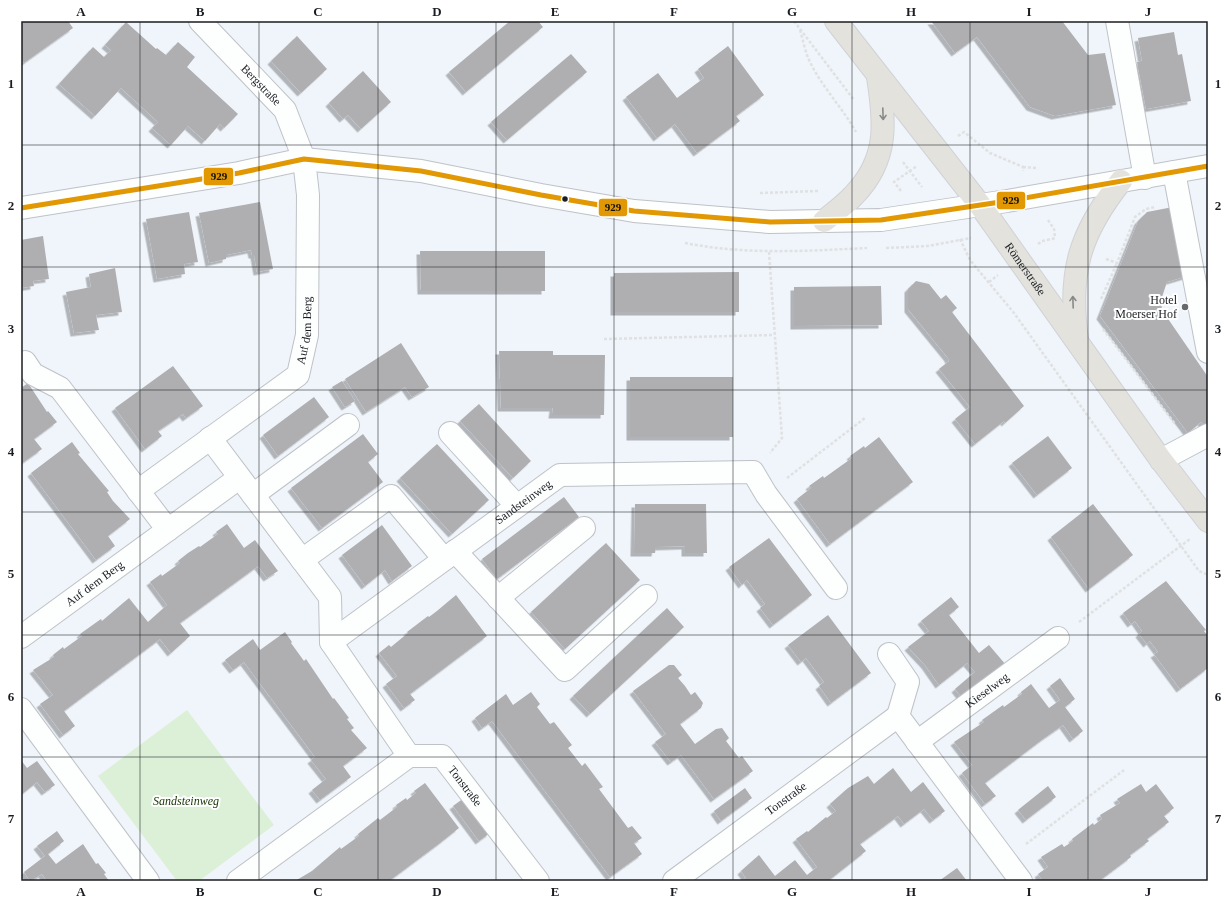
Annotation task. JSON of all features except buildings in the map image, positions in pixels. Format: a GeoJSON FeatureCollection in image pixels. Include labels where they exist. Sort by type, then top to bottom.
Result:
{"type":"FeatureCollection","features":[{"type":"Feature","properties":{"kind":"main road","name":"Römerstraße"},"geometry":{"type":"LineString","coordinates":[[836,21],[877,76],[980,206],[1161,460],[1208,521]]}},
{"type":"Feature","properties":{"kind":"main road"},"geometry":{"type":"LineString","coordinates":[[824,222],[854,196],[873,172],[878,159],[884,129],[883,109],[877,76]]}},
{"type":"Feature","properties":{"kind":"main road"},"geometry":{"type":"LineString","coordinates":[[1077,341],[1073,292],[1075,271],[1082,249],[1099,211],[1121,182]]}},
{"type":"Feature","properties":{"kind":"street","name":"Bergstraße"},"geometry":{"type":"LineString","coordinates":[[200,21],[285,110],[304,159]]}},
{"type":"Feature","properties":{"kind":"street"},"geometry":{"type":"LineString","coordinates":[[1117,21],[1144,178]]}},
{"type":"Feature","properties":{"kind":"street"},"geometry":{"type":"LineString","coordinates":[[21,208],[239,173],[304,159],[421,171],[541,195],[634,211],[770,222],[881,220],[980,206],[1208,166]]}},
{"type":"Feature","properties":{"kind":"street","name":"Auf dem Berg"},"geometry":{"type":"LineString","coordinates":[[138,491],[298,375],[307,335],[308,195],[304,159]]}},
{"type":"Feature","properties":{"kind":"street"},"geometry":{"type":"LineString","coordinates":[[1174,172],[1208,352]]}},
{"type":"Feature","properties":{"kind":"street"},"geometry":{"type":"LineString","coordinates":[[25,362],[33,374],[60,388],[168,530]]}},
{"type":"Feature","properties":{"kind":"street"},"geometry":{"type":"LineString","coordinates":[[253,495],[348,424]]}},
{"type":"Feature","properties":{"kind":"street"},"geometry":{"type":"LineString","coordinates":[[450,433],[517,506]]}},
{"type":"Feature","properties":{"kind":"street"},"geometry":{"type":"LineString","coordinates":[[210,438],[330,597],[331,642],[409,756],[238,881]]}},
{"type":"Feature","properties":{"kind":"street"},"geometry":{"type":"LineString","coordinates":[[1161,460],[1199,440]]}},
{"type":"Feature","properties":{"kind":"street"},"geometry":{"type":"LineString","coordinates":[[754,472],[766,494],[836,588]]}},
{"type":"Feature","properties":{"kind":"street","name":"Sandsteinweg"},"geometry":{"type":"LineString","coordinates":[[331,642],[560,474],[754,472]]}},
{"type":"Feature","properties":{"kind":"street","name":"Auf dem Berg"},"geometry":{"type":"LineString","coordinates":[[21,637],[239,478]]}},
{"type":"Feature","properties":{"kind":"street"},"geometry":{"type":"LineString","coordinates":[[302,560],[391,496],[450,555],[498,598],[565,670],[646,596]]}},
{"type":"Feature","properties":{"kind":"street"},"geometry":{"type":"LineString","coordinates":[[498,598],[584,528]]}},
{"type":"Feature","properties":{"kind":"street","name":"Kieselweg"},"geometry":{"type":"LineString","coordinates":[[917,742],[1058,638]]}},
{"type":"Feature","properties":{"kind":"street"},"geometry":{"type":"LineString","coordinates":[[889,654],[908,682],[898,716],[1021,881]]}},
{"type":"Feature","properties":{"kind":"street"},"geometry":{"type":"LineString","coordinates":[[21,709],[148,881]]}},
{"type":"Feature","properties":{"kind":"street","name":"Tonstraße"},"geometry":{"type":"LineString","coordinates":[[674,881],[898,716]]}},
{"type":"Feature","properties":{"kind":"street","name":"Tonstraße"},"geometry":{"type":"LineString","coordinates":[[409,756],[442,756],[538,881]]}},
{"type":"Feature","properties":{"kind":"path"},"geometry":{"type":"LineString","coordinates":[[794,21],[800,28],[809,59],[818,76],[845,112],[857,139]]}},
{"type":"Feature","properties":{"kind":"path"},"geometry":{"type":"LineString","coordinates":[[961,240],[970,260],[1014,313],[1199,571],[1208,575]]}},
{"type":"Feature","properties":{"kind":"path"},"geometry":{"type":"LineString","coordinates":[[754,472],[782,438],[774,335],[770,252]]}},
{"type":"Feature","properties":{"kind":"path"},"geometry":{"type":"LineString","coordinates":[[1099,305],[1117,263]]}},
{"type":"Feature","properties":{"kind":"path"},"geometry":{"type":"LineString","coordinates":[[1102,327],[1199,440]]}},
{"type":"Feature","properties":{"kind":"path"},"geometry":{"type":"LineString","coordinates":[[604,339],[774,335]]}},
{"type":"Feature","properties":{"kind":"path"},"geometry":{"type":"LineString","coordinates":[[766,494],[865,418]]}},
{"type":"Feature","properties":{"kind":"path"},"geometry":{"type":"LineString","coordinates":[[1058,638],[1192,537]]}},
{"type":"Feature","properties":{"kind":"path"},"geometry":{"type":"LineString","coordinates":[[1005,860],[1124,770]]}},
{"type":"Feature","properties":{"kind":"green space","name":"Sandsteinweg"},"geometry":{"type":"Polygon","coordinates":[[[187,710],[274,825],[199,881],[177,881],[98,776],[187,710]]]}},
{"type":"Feature","properties":{"kind":"transit line","name":"929"},"geometry":{"type":"LineString","coordinates":[[21,208],[239,173],[304,159],[421,171],[541,195],[634,211],[770,222],[881,220],[1007,201],[1208,166]]}},
{"type":"Feature","properties":{"kind":"place","name":"Hotel Moerser Hof"},"geometry":{"type":"Point","coordinates":[1185,307]}}]}
